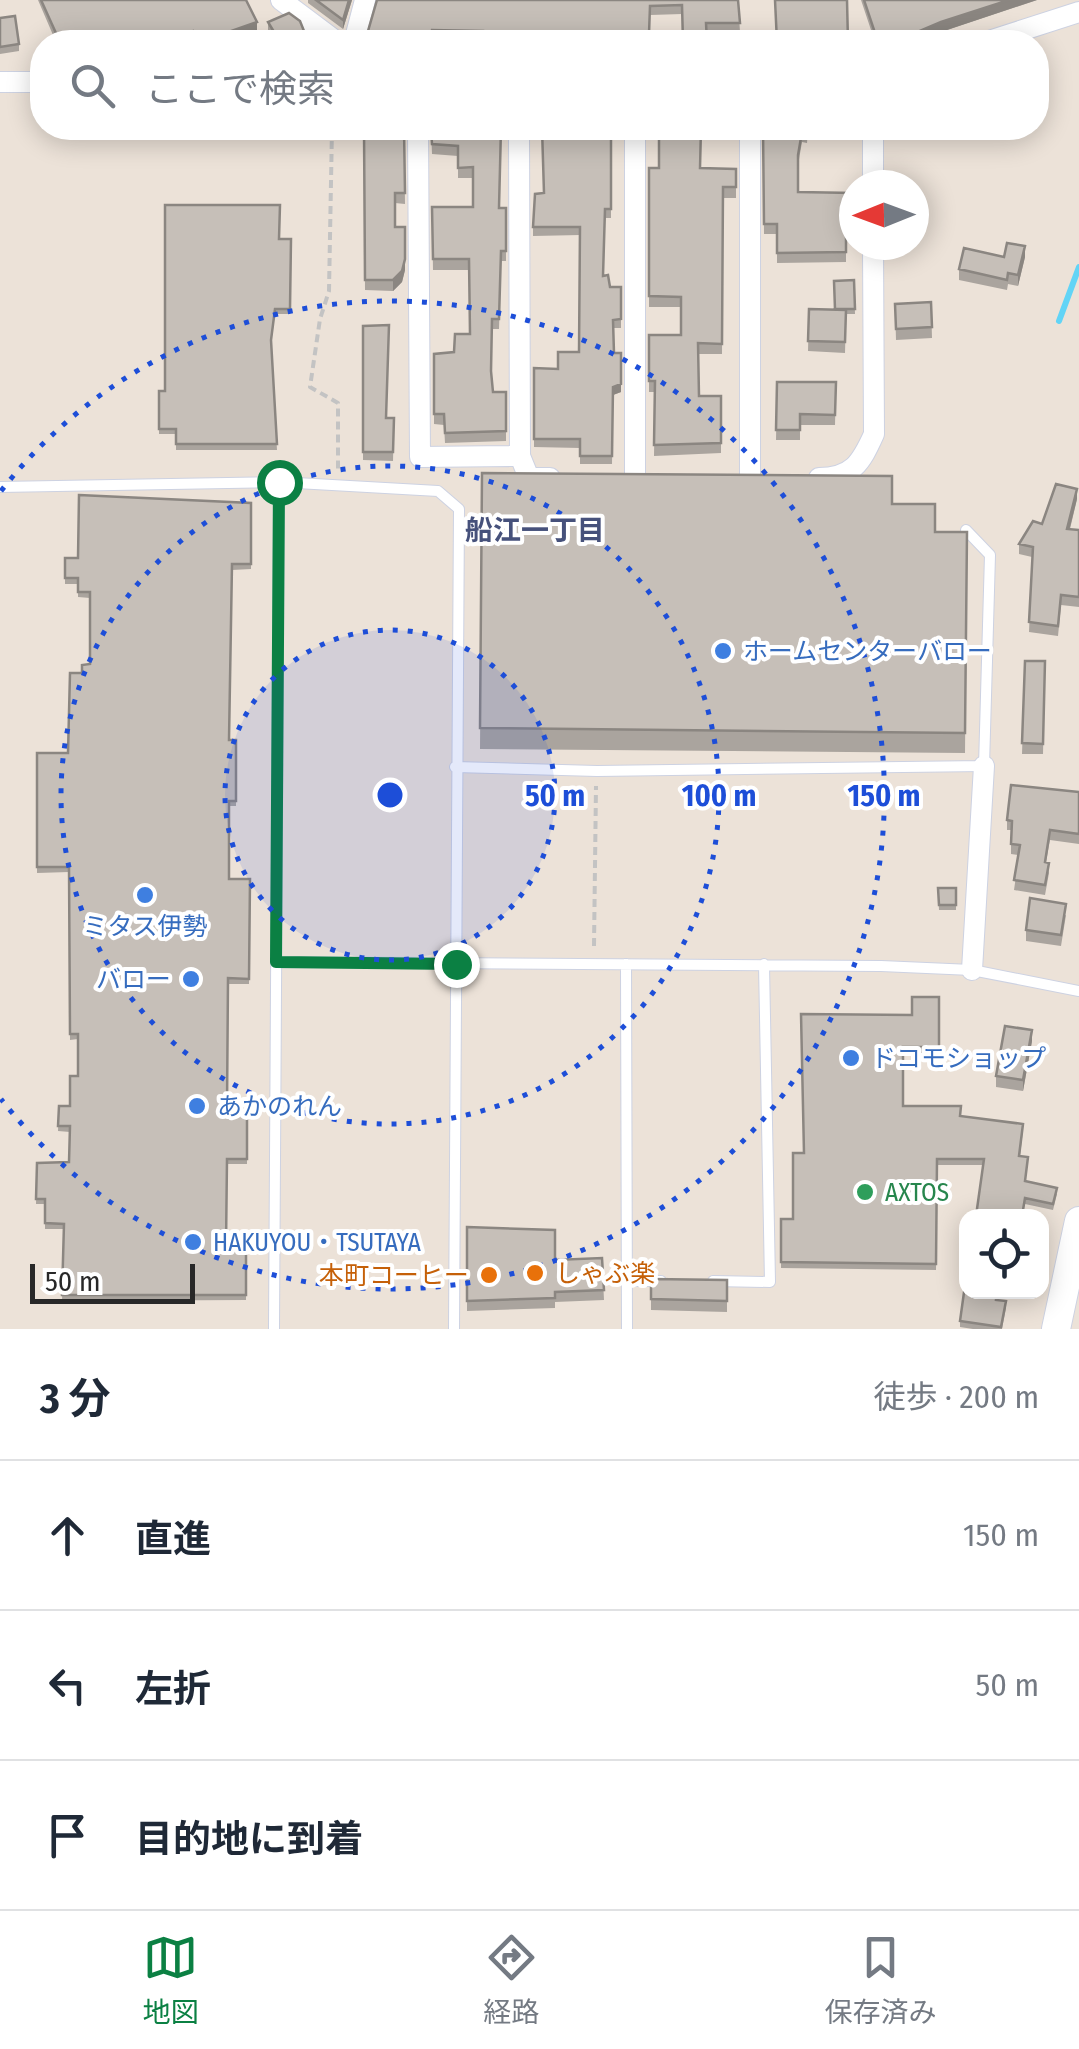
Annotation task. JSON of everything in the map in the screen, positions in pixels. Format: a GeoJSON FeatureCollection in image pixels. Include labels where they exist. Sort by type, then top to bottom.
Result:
{"type":"FeatureCollection","features":[{"type":"Feature","properties":{"kind":"street"},"geometry":{"type":"LineString","coordinates":[[281,0],[322,30]]}},
{"type":"Feature","properties":{"kind":"street"},"geometry":{"type":"LineString","coordinates":[[357,30],[365,0]]}},
{"type":"Feature","properties":{"kind":"street"},"geometry":{"type":"LineString","coordinates":[[1023,30],[1079,12]]}},
{"type":"Feature","properties":{"kind":"street"},"geometry":{"type":"LineString","coordinates":[[0,82],[30,82]]}},
{"type":"Feature","properties":{"kind":"street"},"geometry":{"type":"LineString","coordinates":[[418,140],[420,458],[520,456]]}},
{"type":"Feature","properties":{"kind":"street"},"geometry":{"type":"LineString","coordinates":[[519,140],[520,456],[529,478],[564,478]]}},
{"type":"Feature","properties":{"kind":"street"},"geometry":{"type":"LineString","coordinates":[[635,140],[636,478]]}},
{"type":"Feature","properties":{"kind":"street"},"geometry":{"type":"LineString","coordinates":[[750,140],[750,478]]}},
{"type":"Feature","properties":{"kind":"street"},"geometry":{"type":"LineString","coordinates":[[873,140],[873,170]]}},
{"type":"Feature","properties":{"kind":"street"},"geometry":{"type":"LineString","coordinates":[[804,478],[840,478],[850,474],[863,460],[874,434],[874,260]]}},
{"type":"Feature","properties":{"kind":"street"},"geometry":{"type":"LineString","coordinates":[[972,970],[984,766]]}},
{"type":"Feature","properties":{"kind":"street"},"geometry":{"type":"LineString","coordinates":[[1056,1329],[1079,1221]]}},
{"type":"Feature","properties":{"kind":"lane"},"geometry":{"type":"LineString","coordinates":[[274,1329],[279,482]]}},
{"type":"Feature","properties":{"kind":"lane"},"geometry":{"type":"LineString","coordinates":[[0,488],[279,482],[438,491],[458,509],[454,1329]]}},
{"type":"Feature","properties":{"kind":"lane"},"geometry":{"type":"LineString","coordinates":[[455,767],[596,771],[984,766],[990,554],[966,530]]}},
{"type":"Feature","properties":{"kind":"lane"},"geometry":{"type":"LineString","coordinates":[[276,962],[764,964],[972,970],[1079,991]]}},
{"type":"Feature","properties":{"kind":"lane"},"geometry":{"type":"LineString","coordinates":[[626,964],[627,1329]]}},
{"type":"Feature","properties":{"kind":"lane"},"geometry":{"type":"LineString","coordinates":[[698,1281],[770,1282],[764,964]]}},
{"type":"Feature","properties":{"kind":"lane"},"geometry":{"type":"LineString","coordinates":[[626,1280],[680,1281]]}},
{"type":"Feature","properties":{"kind":"path"},"geometry":{"type":"LineString","coordinates":[[332,140],[329,291],[310,387],[338,404],[338,485]]}},
{"type":"Feature","properties":{"kind":"path"},"geometry":{"type":"LineString","coordinates":[[594,953],[596,771]]}},
{"type":"Feature","properties":{"kind":"building"},"geometry":{"type":"Polygon","coordinates":[[[41,0],[246,0],[257,22],[234,30],[55,30],[41,0]]]}},
{"type":"Feature","properties":{"kind":"building"},"geometry":{"type":"Polygon","coordinates":[[[316,0],[349,0],[343,20],[316,0]]]}},
{"type":"Feature","properties":{"kind":"building"},"geometry":{"type":"Polygon","coordinates":[[[377,0],[738,0],[740,23],[706,23],[706,30],[683,30],[682,5],[650,6],[649,30],[368,30],[377,0]]]}},
{"type":"Feature","properties":{"kind":"building"},"geometry":{"type":"Polygon","coordinates":[[[775,0],[847,0],[848,30],[776,30],[775,0]]]}},
{"type":"Feature","properties":{"kind":"building"},"geometry":{"type":"Polygon","coordinates":[[[864,0],[1009,0],[922,30],[874,30],[864,0]]]}},
{"type":"Feature","properties":{"kind":"building"},"geometry":{"type":"Polygon","coordinates":[[[289,13],[300,21],[304,30],[273,30],[268,22],[289,13]]]}},
{"type":"Feature","properties":{"kind":"building"},"geometry":{"type":"Polygon","coordinates":[[[15,16],[19,44],[0,47],[0,18],[15,16]]]}},
{"type":"Feature","properties":{"kind":"building"},"geometry":{"type":"Polygon","coordinates":[[[364,140],[404,140],[405,193],[395,193],[395,227],[405,227],[402,271],[393,280],[365,280],[364,140]]]}},
{"type":"Feature","properties":{"kind":"building"},"geometry":{"type":"Polygon","coordinates":[[[432,140],[501,140],[499,208],[506,208],[506,251],[501,251],[499,319],[492,319],[491,371],[493,392],[506,392],[506,431],[445,433],[444,414],[434,414],[434,354],[454,352],[455,334],[470,334],[469,259],[433,259],[432,207],[473,207],[473,167],[458,168],[458,146],[432,144],[432,140]]]}},
{"type":"Feature","properties":{"kind":"building"},"geometry":{"type":"Polygon","coordinates":[[[542,140],[611,140],[611,209],[605,209],[603,276],[608,275],[610,287],[621,287],[621,319],[613,320],[614,353],[621,353],[621,384],[613,387],[612,456],[580,456],[580,439],[534,439],[534,368],[558,369],[558,352],[579,352],[580,227],[533,227],[535,194],[544,193],[542,140]]]}},
{"type":"Feature","properties":{"kind":"building"},"geometry":{"type":"Polygon","coordinates":[[[659,140],[701,140],[700,168],[736,169],[736,187],[723,187],[722,344],[698,343],[699,396],[721,396],[721,443],[654,445],[655,381],[649,381],[649,335],[681,335],[681,297],[649,296],[649,168],[659,168],[659,140]]]}},
{"type":"Feature","properties":{"kind":"building"},"geometry":{"type":"Polygon","coordinates":[[[763,140],[801,140],[798,192],[839,193],[839,252],[777,253],[777,224],[764,224],[763,140]]]}},
{"type":"Feature","properties":{"kind":"building"},"geometry":{"type":"Polygon","coordinates":[[[165,205],[280,205],[279,239],[291,239],[290,309],[275,309],[271,340],[277,444],[176,444],[176,429],[159,429],[159,391],[165,391],[165,205]]]}},
{"type":"Feature","properties":{"kind":"building"},"geometry":{"type":"Polygon","coordinates":[[[1007,243],[1025,246],[1018,275],[1008,273],[1007,280],[959,269],[964,248],[1004,257],[1007,243]]]}},
{"type":"Feature","properties":{"kind":"building"},"geometry":{"type":"Polygon","coordinates":[[[854,280],[855,309],[835,309],[834,281],[854,280]]]}},
{"type":"Feature","properties":{"kind":"building"},"geometry":{"type":"Polygon","coordinates":[[[931,302],[932,327],[896,329],[895,304],[931,302]]]}},
{"type":"Feature","properties":{"kind":"building"},"geometry":{"type":"Polygon","coordinates":[[[809,309],[846,310],[845,342],[808,341],[809,309]]]}},
{"type":"Feature","properties":{"kind":"building"},"geometry":{"type":"Polygon","coordinates":[[[389,325],[386,418],[394,418],[393,452],[363,452],[363,326],[389,325]]]}},
{"type":"Feature","properties":{"kind":"building"},"geometry":{"type":"Polygon","coordinates":[[[777,382],[836,382],[835,415],[800,414],[800,430],[776,430],[777,382]]]}},
{"type":"Feature","properties":{"kind":"building","name":"ホームセンターバロー"},"geometry":{"type":"Polygon","coordinates":[[[482,473],[892,476],[892,504],[935,504],[935,532],[967,532],[965,733],[480,728],[482,473]]]}},
{"type":"Feature","properties":{"kind":"building"},"geometry":{"type":"Polygon","coordinates":[[[1056,484],[1077,489],[1067,529],[1079,530],[1079,597],[1061,595],[1058,626],[1029,622],[1033,547],[1019,544],[1033,521],[1042,524],[1056,484]]]}},
{"type":"Feature","properties":{"kind":"building"},"geometry":{"type":"Polygon","coordinates":[[[79,495],[251,503],[251,564],[232,564],[229,740],[236,740],[236,801],[229,801],[229,879],[250,879],[249,979],[228,978],[227,1108],[247,1109],[247,1159],[227,1159],[226,1245],[246,1245],[246,1295],[62,1295],[64,1224],[45,1223],[45,1199],[36,1199],[37,1163],[69,1162],[70,1126],[58,1126],[59,1106],[70,1106],[70,1076],[78,1076],[78,1034],[70,1034],[69,867],[37,867],[37,753],[68,753],[70,673],[82,673],[82,665],[90,664],[90,592],[78,592],[78,578],[65,578],[65,558],[78,558],[79,495]]]}},
{"type":"Feature","properties":{"kind":"building"},"geometry":{"type":"Polygon","coordinates":[[[1025,661],[1045,661],[1043,744],[1022,743],[1025,661]]]}},
{"type":"Feature","properties":{"kind":"building"},"geometry":{"type":"Polygon","coordinates":[[[1011,785],[1079,792],[1079,834],[1050,830],[1045,885],[1014,880],[1020,845],[1011,844],[1012,821],[1007,820],[1011,785]]]}},
{"type":"Feature","properties":{"kind":"building"},"geometry":{"type":"Polygon","coordinates":[[[938,888],[956,888],[956,905],[939,905],[938,888]]]}},
{"type":"Feature","properties":{"kind":"building"},"geometry":{"type":"Polygon","coordinates":[[[1030,898],[1066,904],[1061,935],[1026,930],[1030,898]]]}},
{"type":"Feature","properties":{"kind":"building"},"geometry":{"type":"Polygon","coordinates":[[[912,997],[939,997],[939,1047],[903,1047],[903,1106],[961,1106],[960,1116],[1023,1124],[1019,1156],[1028,1157],[1025,1181],[1057,1188],[1053,1204],[1025,1198],[1023,1209],[977,1209],[984,1159],[937,1159],[936,1264],[781,1262],[781,1219],[793,1219],[793,1153],[804,1153],[801,1014],[912,1015],[912,997]]]}},
{"type":"Feature","properties":{"kind":"building"},"geometry":{"type":"Polygon","coordinates":[[[1005,1026],[1032,1030],[1023,1080],[996,1076],[1005,1026]]]}},
{"type":"Feature","properties":{"kind":"building"},"geometry":{"type":"Polygon","coordinates":[[[467,1227],[555,1230],[555,1260],[602,1258],[604,1290],[555,1292],[555,1298],[467,1301],[467,1227]]]}},
{"type":"Feature","properties":{"kind":"building"},"geometry":{"type":"Polygon","coordinates":[[[651,1279],[727,1280],[727,1301],[651,1299],[651,1279]]]}},
{"type":"Feature","properties":{"kind":"building"},"geometry":{"type":"Polygon","coordinates":[[[963,1299],[1006,1301],[1001,1327],[960,1321],[963,1299]]]}},
{"type":"Feature","properties":{"kind":"waterway"},"geometry":{"type":"LineString","coordinates":[[1059,321],[1079,267]]}},
{"type":"Feature","properties":{"kind":"place","name":"ホームセンターバロー"},"geometry":{"type":"Point","coordinates":[723,651]}},
{"type":"Feature","properties":{"kind":"place","name":"ミタス伊勢"},"geometry":{"type":"Point","coordinates":[145,895]}},
{"type":"Feature","properties":{"kind":"place","name":"バロー"},"geometry":{"type":"Point","coordinates":[191,979]}},
{"type":"Feature","properties":{"kind":"place","name":"ドコモショップ"},"geometry":{"type":"Point","coordinates":[851,1058]}},
{"type":"Feature","properties":{"kind":"place","name":"あかのれん"},"geometry":{"type":"Point","coordinates":[197,1106]}},
{"type":"Feature","properties":{"kind":"place","name":"AXTOS"},"geometry":{"type":"Point","coordinates":[865,1192]}},
{"type":"Feature","properties":{"kind":"place","name":"HAKUYOU・TSUTAYA"},"geometry":{"type":"Point","coordinates":[193,1242]}},
{"type":"Feature","properties":{"kind":"place","name":"しゃぶ楽"},"geometry":{"type":"Point","coordinates":[535,1273]}},
{"type":"Feature","properties":{"kind":"place","name":"本町コーヒー"},"geometry":{"type":"Point","coordinates":[489,1275]}},
{"type":"Feature","properties":{"kind":"district","name":"船江一丁目"},"geometry":{"type":"Point","coordinates":[535,530]}},
{"type":"Feature","properties":{"kind":"route"},"geometry":{"type":"LineString","coordinates":[[279,482],[276,962],[456,964]]}}]}
